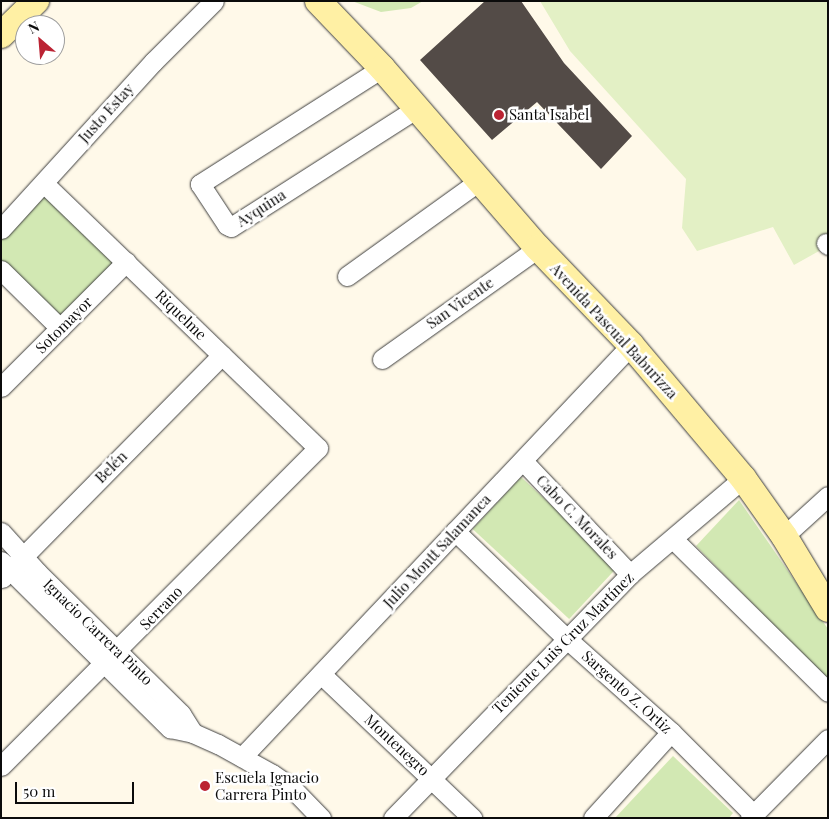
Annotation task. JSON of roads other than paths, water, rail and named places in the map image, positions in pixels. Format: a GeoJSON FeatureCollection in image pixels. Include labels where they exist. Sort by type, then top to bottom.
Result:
{"type":"FeatureCollection","features":[{"type":"Feature","properties":{"kind":"main road"},"geometry":{"type":"LineString","coordinates":[[1,35],[36,1]]}},
{"type":"Feature","properties":{"kind":"main road","name":"Avenida Pascual Baburizza"},"geometry":{"type":"LineString","coordinates":[[318,1],[382,68],[478,182],[538,248],[631,345],[743,478],[784,536],[828,609]]}},
{"type":"Feature","properties":{"kind":"main road","name":"Avenida Pascual Baburizza"},"geometry":{"type":"LineString","coordinates":[[330,1],[382,68]]}},
{"type":"Feature","properties":{"kind":"street","name":"Justo Estay"},"geometry":{"type":"LineString","coordinates":[[1,229],[153,62],[214,1]]}},
{"type":"Feature","properties":{"kind":"street","name":"Ayquina"},"geometry":{"type":"LineString","coordinates":[[382,68],[200,184],[227,225],[231,227],[417,108]]}},
{"type":"Feature","properties":{"kind":"street","name":"Riquelme"},"geometry":{"type":"LineString","coordinates":[[44,182],[318,448]]}},
{"type":"Feature","properties":{"kind":"street"},"geometry":{"type":"LineString","coordinates":[[347,276],[478,182]]}},
{"type":"Feature","properties":{"kind":"street","name":"San Vicente"},"geometry":{"type":"LineString","coordinates":[[382,358],[538,248]]}},
{"type":"Feature","properties":{"kind":"street","name":"Sotomayor"},"geometry":{"type":"LineString","coordinates":[[1,387],[126,262]]}},
{"type":"Feature","properties":{"kind":"street"},"geometry":{"type":"LineString","coordinates":[[1,270],[60,328]]}},
{"type":"Feature","properties":{"kind":"street","name":"Julio Montt Salamanca"},"geometry":{"type":"LineString","coordinates":[[242,756],[631,345]]}},
{"type":"Feature","properties":{"kind":"street","name":"Belén"},"geometry":{"type":"LineString","coordinates":[[9,567],[222,355]]}},
{"type":"Feature","properties":{"kind":"street","name":"Serrano"},"geometry":{"type":"LineString","coordinates":[[1,766],[103,664],[118,652],[318,448]]}},
{"type":"Feature","properties":{"kind":"street","name":"Cabo C. Morales"},"geometry":{"type":"LineString","coordinates":[[523,461],[630,574]]}},
{"type":"Feature","properties":{"kind":"street","name":"Teniente Luis Cruz Martínez"},"geometry":{"type":"LineString","coordinates":[[393,818],[630,574],[743,478]]}},
{"type":"Feature","properties":{"kind":"street"},"geometry":{"type":"LineString","coordinates":[[784,536],[828,496]]}},
{"type":"Feature","properties":{"kind":"street","name":"Sargento Z. Ortiz"},"geometry":{"type":"LineString","coordinates":[[455,531],[567,638],[672,732],[752,816]]}},
{"type":"Feature","properties":{"kind":"street","name":"Ignacio Carrera Pinto"},"geometry":{"type":"LineString","coordinates":[[1,532],[9,567],[103,664],[170,728],[193,733],[242,756],[290,786],[321,818]]}},
{"type":"Feature","properties":{"kind":"street"},"geometry":{"type":"LineString","coordinates":[[673,539],[828,692]]}},
{"type":"Feature","properties":{"kind":"street","name":"Ignacio Carrera Pinto"},"geometry":{"type":"LineString","coordinates":[[9,567],[118,652],[181,714],[193,733]]}},
{"type":"Feature","properties":{"kind":"street","name":"Montenegro"},"geometry":{"type":"LineString","coordinates":[[321,674],[472,818]]}},
{"type":"Feature","properties":{"kind":"street"},"geometry":{"type":"LineString","coordinates":[[593,818],[672,732]]}},
{"type":"Feature","properties":{"kind":"street"},"geometry":{"type":"LineString","coordinates":[[752,816],[828,739]]}},
{"type":"Feature","properties":{"kind":"place","name":"Santa Isabel"},"geometry":{"type":"Point","coordinates":[499,115]}},
{"type":"Feature","properties":{"kind":"place","name":"Escuela Ignacio Carrera Pinto"},"geometry":{"type":"Point","coordinates":[205,786]}}]}
